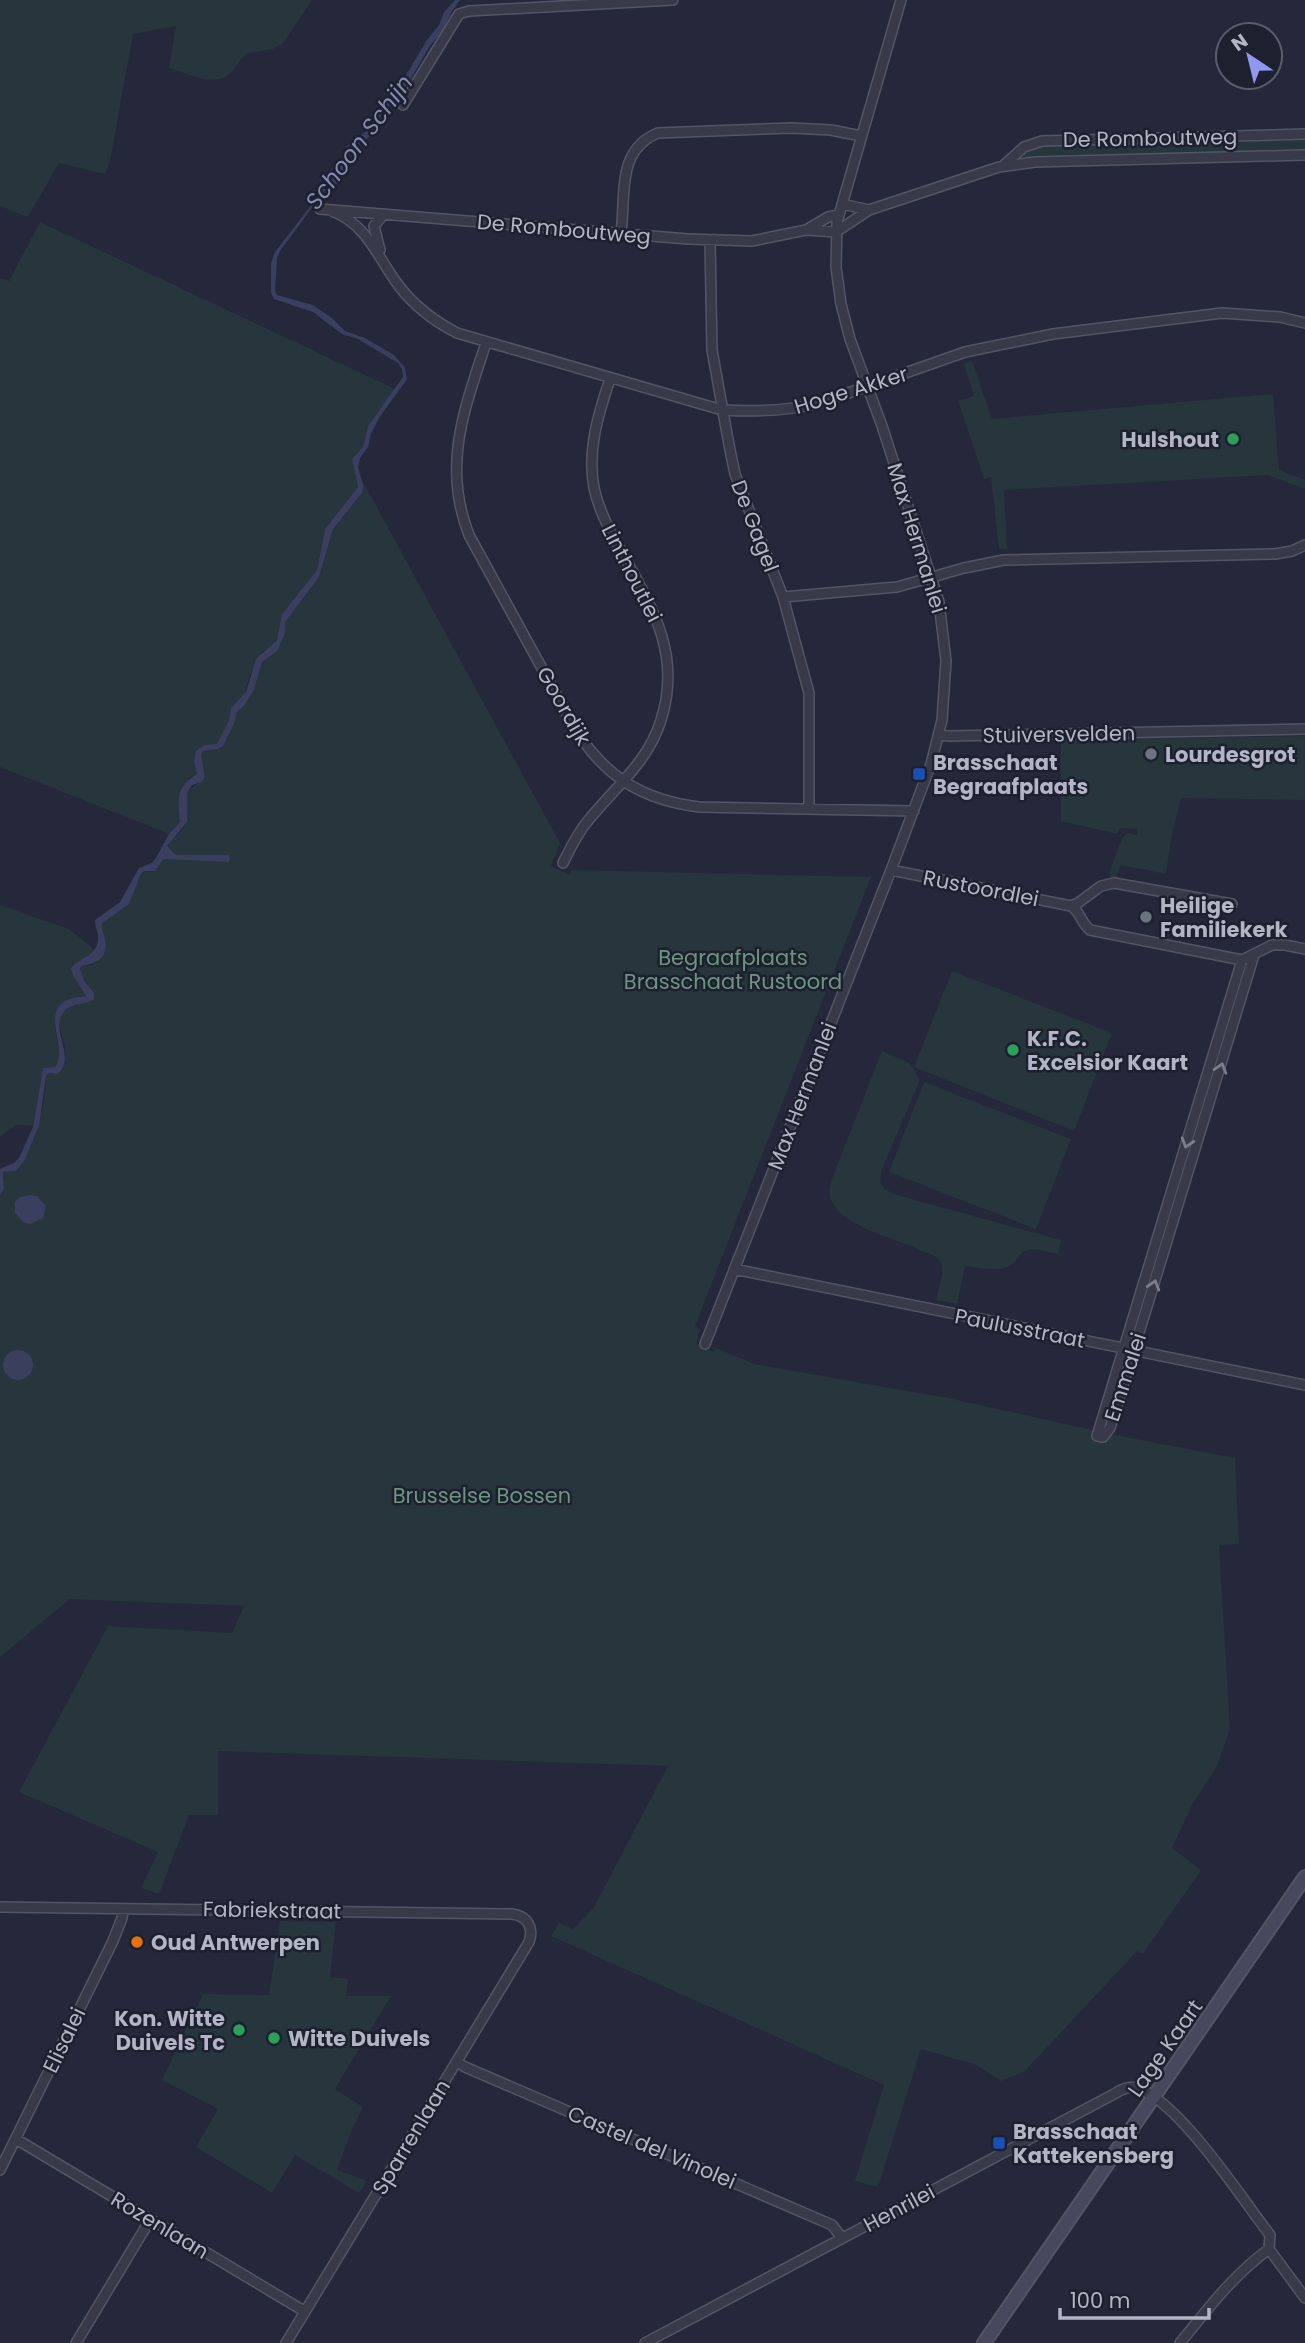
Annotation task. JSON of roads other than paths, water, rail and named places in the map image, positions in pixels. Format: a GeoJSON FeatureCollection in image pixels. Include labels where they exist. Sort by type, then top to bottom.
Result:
{"type":"FeatureCollection","features":[{"type":"Feature","properties":{"kind":"street"},"geometry":{"type":"LineString","coordinates":[[403,105],[459,14],[470,10],[673,0]]}},
{"type":"Feature","properties":{"kind":"street","name":"Max Hermanlei"},"geometry":{"type":"LineString","coordinates":[[705,1344],[914,811],[939,735],[944,706],[946,661],[941,612],[843,314],[836,267],[839,215],[901,0]]}},
{"type":"Feature","properties":{"kind":"street"},"geometry":{"type":"LineString","coordinates":[[621,233],[628,160],[639,144],[658,133],[792,128],[831,130],[861,136]]}},
{"type":"Feature","properties":{"kind":"street","name":"De Romboutweg"},"geometry":{"type":"LineString","coordinates":[[1003,166],[1024,147],[1037,141],[1305,134]]}},
{"type":"Feature","properties":{"kind":"street","name":"De Romboutweg"},"geometry":{"type":"LineString","coordinates":[[320,209],[710,240],[753,241],[806,230],[836,232],[869,210],[1003,166],[1035,162],[1305,155]]}},
{"type":"Feature","properties":{"kind":"street"},"geometry":{"type":"LineString","coordinates":[[842,204],[869,210]]}},
{"type":"Feature","properties":{"kind":"street","name":"Hoge Akker"},"geometry":{"type":"LineString","coordinates":[[332,211],[347,217],[361,229],[400,287],[426,314],[457,334],[722,410],[764,412],[799,408],[965,352],[1053,334],[1222,313],[1280,317],[1305,323]]}},
{"type":"Feature","properties":{"kind":"street","name":"Hoge Akker"},"geometry":{"type":"LineString","coordinates":[[384,214],[374,226],[387,268]]}},
{"type":"Feature","properties":{"kind":"street","name":"De Romboutweg"},"geometry":{"type":"LineString","coordinates":[[806,230],[828,217],[839,215]]}},
{"type":"Feature","properties":{"kind":"street","name":"De Gagel"},"geometry":{"type":"LineString","coordinates":[[710,240],[712,350],[735,474],[783,597],[808,693],[809,808]]}},
{"type":"Feature","properties":{"kind":"street","name":"Goordijk"},"geometry":{"type":"LineString","coordinates":[[486,343],[457,447],[455,482],[463,520],[578,734],[602,764],[623,782],[644,793],[699,807],[914,811]]}},
{"type":"Feature","properties":{"kind":"street","name":"Linthoutlei"},"geometry":{"type":"LineString","coordinates":[[563,863],[585,824],[647,752],[659,728],[666,701],[666,648],[654,613],[604,519],[594,488],[594,435],[610,379]]}},
{"type":"Feature","properties":{"kind":"street"},"geometry":{"type":"LineString","coordinates":[[783,597],[880,590],[1004,560],[1275,554],[1293,551],[1305,545]]}},
{"type":"Feature","properties":{"kind":"street","name":"Stuiversvelden"},"geometry":{"type":"LineString","coordinates":[[939,735],[1305,729]]}},
{"type":"Feature","properties":{"kind":"street","name":"Rustoordlei"},"geometry":{"type":"LineString","coordinates":[[891,870],[1071,906]]}},
{"type":"Feature","properties":{"kind":"street"},"geometry":{"type":"LineString","coordinates":[[1232,904],[1114,883],[1101,887],[1071,906],[1083,925],[1090,930],[1242,960],[1279,944],[1305,949]]}},
{"type":"Feature","properties":{"kind":"street","name":"Emmalei"},"geometry":{"type":"LineString","coordinates":[[1242,960],[1097,1436],[1103,1437],[1110,1428],[1255,955]]}},
{"type":"Feature","properties":{"kind":"street","name":"Paulusstraat"},"geometry":{"type":"LineString","coordinates":[[734,1269],[1305,1385]]}},
{"type":"Feature","properties":{"kind":"street","name":"Lage Kaart"},"geometry":{"type":"LineString","coordinates":[[984,2343],[1305,1877]]}},
{"type":"Feature","properties":{"kind":"street","name":"Fabriekstraat"},"geometry":{"type":"LineString","coordinates":[[0,1907],[512,1914],[525,1919],[531,1927],[531,1935]]}},
{"type":"Feature","properties":{"kind":"street","name":"Elisalei"},"geometry":{"type":"LineString","coordinates":[[0,2170],[113,1941],[123,1909]]}},
{"type":"Feature","properties":{"kind":"street","name":"Sparrenlaan"},"geometry":{"type":"LineString","coordinates":[[289,2341],[304,2311],[457,2062],[531,1935]]}},
{"type":"Feature","properties":{"kind":"street","name":"Castel del Vinolei"},"geometry":{"type":"LineString","coordinates":[[457,2062],[832,2225],[842,2238]]}},
{"type":"Feature","properties":{"kind":"street","name":"Henrilei"},"geometry":{"type":"LineString","coordinates":[[645,2343],[1123,2089],[1136,2088],[1155,2096]]}},
{"type":"Feature","properties":{"kind":"street"},"geometry":{"type":"LineString","coordinates":[[1155,2096],[1192,2131],[1270,2235],[1269,2249],[1305,2298]]}},
{"type":"Feature","properties":{"kind":"street","name":"Rozenlaan"},"geometry":{"type":"LineString","coordinates":[[16,2139],[304,2311]]}},
{"type":"Feature","properties":{"kind":"street"},"geometry":{"type":"LineString","coordinates":[[76,2343],[150,2220]]}},
{"type":"Feature","properties":{"kind":"street"},"geometry":{"type":"LineString","coordinates":[[1180,2343],[1232,2281],[1269,2249]]}},
{"type":"Feature","properties":{"kind":"water","name":"Schoon Schijn"},"geometry":{"type":"Polygon","coordinates":[[[455,0],[460,0],[409,82],[380,117],[372,135],[351,149],[339,183],[325,190],[277,258],[277,295],[313,305],[345,331],[365,338],[394,355],[405,368],[407,379],[379,418],[368,447],[360,458],[358,467],[362,493],[333,529],[319,577],[285,622],[285,634],[277,651],[262,662],[254,690],[237,712],[223,746],[203,751],[201,755],[205,777],[202,782],[192,785],[187,793],[187,822],[167,846],[176,855],[229,855],[230,859],[228,862],[163,859],[155,871],[144,871],[141,874],[129,904],[102,923],[105,938],[103,956],[92,964],[81,966],[80,969],[94,993],[94,999],[67,1009],[60,1019],[65,1059],[63,1067],[58,1074],[49,1073],[46,1076],[39,1126],[25,1160],[16,1171],[3,1172],[4,1188],[0,1195],[0,1169],[19,1158],[33,1127],[43,1068],[55,1067],[58,1059],[56,1012],[60,1005],[69,999],[86,996],[71,968],[96,948],[98,937],[95,920],[120,902],[139,868],[152,863],[169,834],[180,822],[181,789],[197,774],[194,761],[196,751],[205,745],[217,744],[229,720],[231,708],[246,692],[256,659],[277,640],[282,614],[317,570],[325,529],[358,487],[352,459],[363,447],[368,426],[403,377],[398,363],[358,339],[342,334],[313,312],[274,299],[271,292],[271,263],[275,252],[316,199],[320,186],[338,175],[346,147],[369,129],[378,111],[397,90],[439,25],[444,12],[455,0]]]}},
{"type":"Feature","properties":{"kind":"water"},"geometry":{"type":"Polygon","coordinates":[[[37,1196],[46,1206],[43,1218],[30,1224],[23,1222],[15,1213],[15,1202],[20,1197],[37,1196]]]}},
{"type":"Feature","properties":{"kind":"water"},"geometry":{"type":"Polygon","coordinates":[[[18,1350],[28,1355],[33,1365],[28,1375],[18,1380],[8,1375],[3,1365],[8,1355],[18,1350]]]}},
{"type":"Feature","properties":{"kind":"place","name":"Hulshout"},"geometry":{"type":"Point","coordinates":[1233,439]}},
{"type":"Feature","properties":{"kind":"place","name":"Lourdesgrot"},"geometry":{"type":"Point","coordinates":[1151,754]}},
{"type":"Feature","properties":{"kind":"place","name":"Brasschaat Begraafplaats"},"geometry":{"type":"Point","coordinates":[919,774]}},
{"type":"Feature","properties":{"kind":"place","name":"Heilige Familiekerk"},"geometry":{"type":"Point","coordinates":[1146,917]}},
{"type":"Feature","properties":{"kind":"place","name":"K.F.C. Excelsior Kaart"},"geometry":{"type":"Point","coordinates":[1013,1050]}},
{"type":"Feature","properties":{"kind":"place","name":"Oud Antwerpen"},"geometry":{"type":"Point","coordinates":[137,1942]}},
{"type":"Feature","properties":{"kind":"place","name":"Kon. Witte Duivels Tc"},"geometry":{"type":"Point","coordinates":[239,2030]}},
{"type":"Feature","properties":{"kind":"place","name":"Witte Duivels"},"geometry":{"type":"Point","coordinates":[274,2038]}},
{"type":"Feature","properties":{"kind":"place","name":"Brasschaat Kattekensberg"},"geometry":{"type":"Point","coordinates":[999,2143]}},
{"type":"Feature","properties":{"kind":"park label","name":"Begraafplaats Brasschaat Rustoord"},"geometry":{"type":"Point","coordinates":[733,969]}},
{"type":"Feature","properties":{"kind":"park label","name":"Brusselse Bossen"},"geometry":{"type":"Point","coordinates":[482,1495]}}]}
